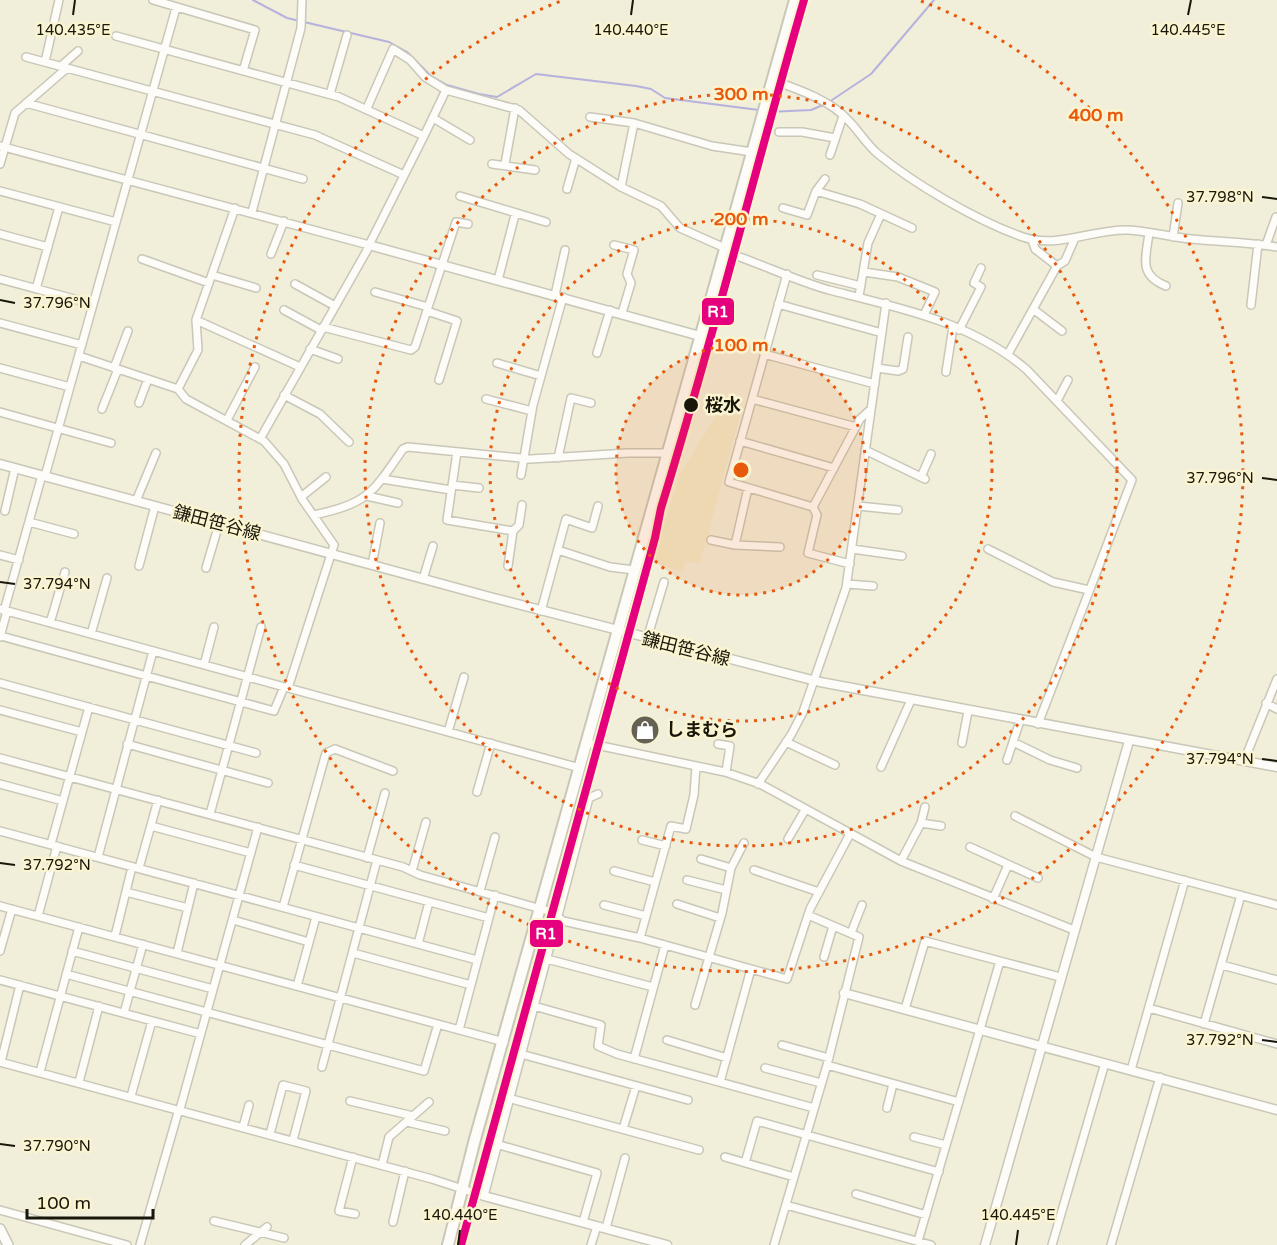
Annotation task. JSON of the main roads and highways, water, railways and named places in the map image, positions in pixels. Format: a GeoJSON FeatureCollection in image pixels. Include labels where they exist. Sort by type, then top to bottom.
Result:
{"type":"FeatureCollection","features":[{"type":"Feature","properties":{"kind":"main road"},"geometry":{"type":"LineString","coordinates":[[448,1245],[616,631],[795,0]]}},
{"type":"Feature","properties":{"kind":"waterway"},"geometry":{"type":"LineString","coordinates":[[253,0],[287,18],[389,42],[407,52],[431,76],[447,85],[479,94],[497,97],[536,74],[636,86],[651,89],[665,98],[759,110]]}},
{"type":"Feature","properties":{"kind":"waterway"},"geometry":{"type":"LineString","coordinates":[[829,102],[871,74],[934,0]]}},
{"type":"Feature","properties":{"kind":"waterway"},"geometry":{"type":"LineString","coordinates":[[768,112],[811,110],[823,105]]}},
{"type":"Feature","properties":{"kind":"place","name":"桜水"},"geometry":{"type":"Point","coordinates":[691,405]}},
{"type":"Feature","properties":{"kind":"place","name":"しまむら"},"geometry":{"type":"Point","coordinates":[645,730]}}]}
